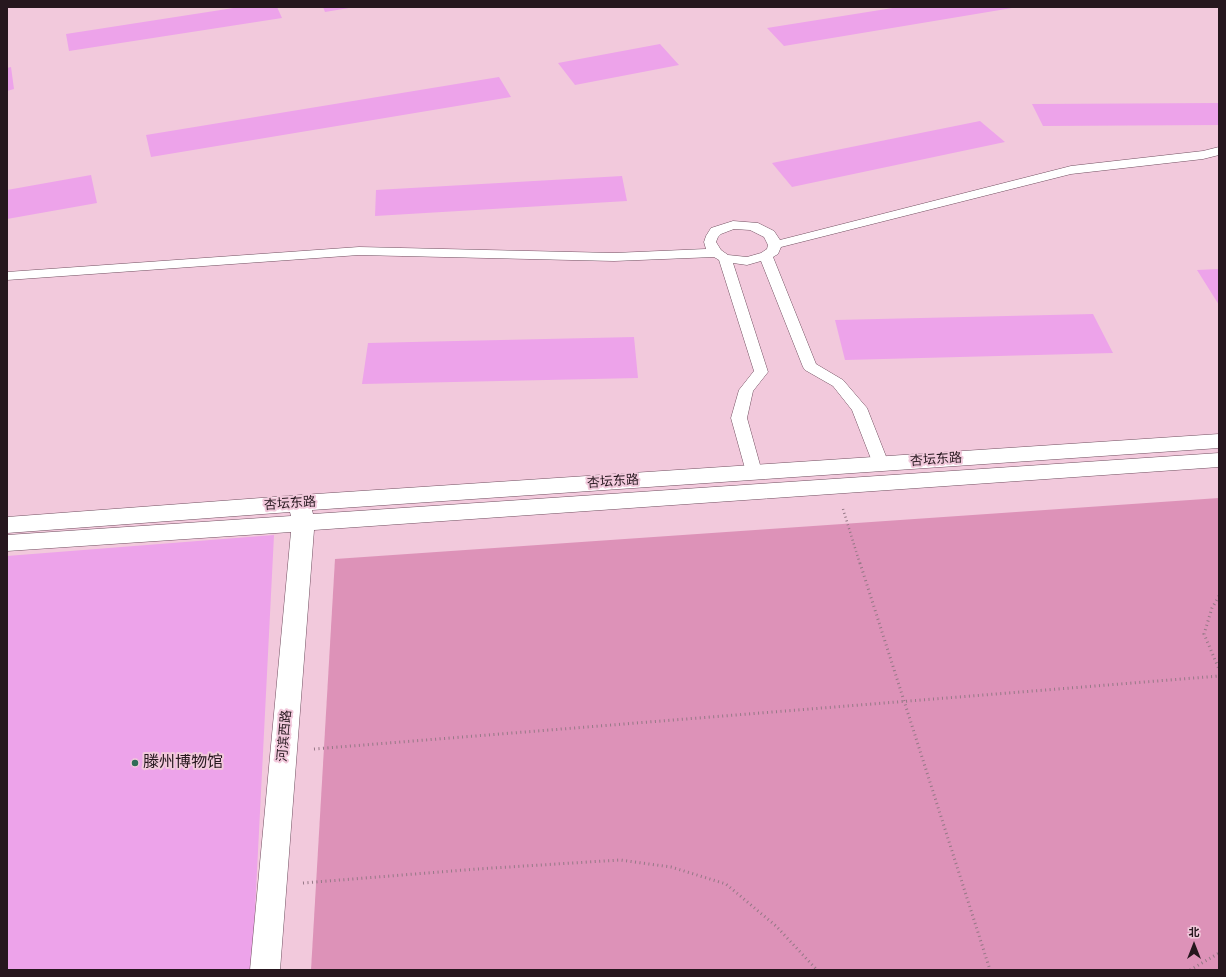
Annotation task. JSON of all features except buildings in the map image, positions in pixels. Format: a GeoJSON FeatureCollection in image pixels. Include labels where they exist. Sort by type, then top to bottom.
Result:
{"type":"FeatureCollection","features":[{"type":"Feature","properties":{"kind":"street","name":"杏坛东路"},"geometry":{"type":"LineString","coordinates":[[7,543],[302,513],[754,472],[1219,441]]}},
{"type":"Feature","properties":{"kind":"street","name":"杏坛东路"},"geometry":{"type":"LineString","coordinates":[[7,525],[302,513],[1219,460]]}},
{"type":"Feature","properties":{"kind":"street","name":"河滨西路"},"geometry":{"type":"LineString","coordinates":[[266,970],[302,513]]}},
{"type":"Feature","properties":{"kind":"lane"},"geometry":{"type":"LineString","coordinates":[[7,276],[359,251],[614,257],[721,255],[747,261],[770,251],[1071,170],[1204,155],[1219,151]]}},
{"type":"Feature","properties":{"kind":"lane"},"geometry":{"type":"LineString","coordinates":[[754,472],[739,418],[746,390],[761,372],[721,255],[711,247],[710,242],[716,231],[733,225],[753,226],[762,229],[773,239],[770,251],[810,366],[838,383],[859,408],[881,464]]}},
{"type":"Feature","properties":{"kind":"path"},"geometry":{"type":"LineString","coordinates":[[842,506],[990,970]]}},
{"type":"Feature","properties":{"kind":"path"},"geometry":{"type":"LineString","coordinates":[[1219,596],[1212,608],[1204,634],[1219,669]]}},
{"type":"Feature","properties":{"kind":"path"},"geometry":{"type":"LineString","coordinates":[[283,752],[1219,676]]}},
{"type":"Feature","properties":{"kind":"path"},"geometry":{"type":"LineString","coordinates":[[272,885],[477,869],[620,860],[670,867],[726,884],[776,926],[818,970]]}},
{"type":"Feature","properties":{"kind":"path"},"geometry":{"type":"LineString","coordinates":[[1190,970],[1219,953]]}},
{"type":"Feature","properties":{"kind":"shaded area"},"geometry":{"type":"Polygon","coordinates":[[[1219,498],[1219,970],[311,970],[335,559],[1219,498]]]}},
{"type":"Feature","properties":{"kind":"place","name":"滕州博物馆"},"geometry":{"type":"Point","coordinates":[135,763]}}]}
